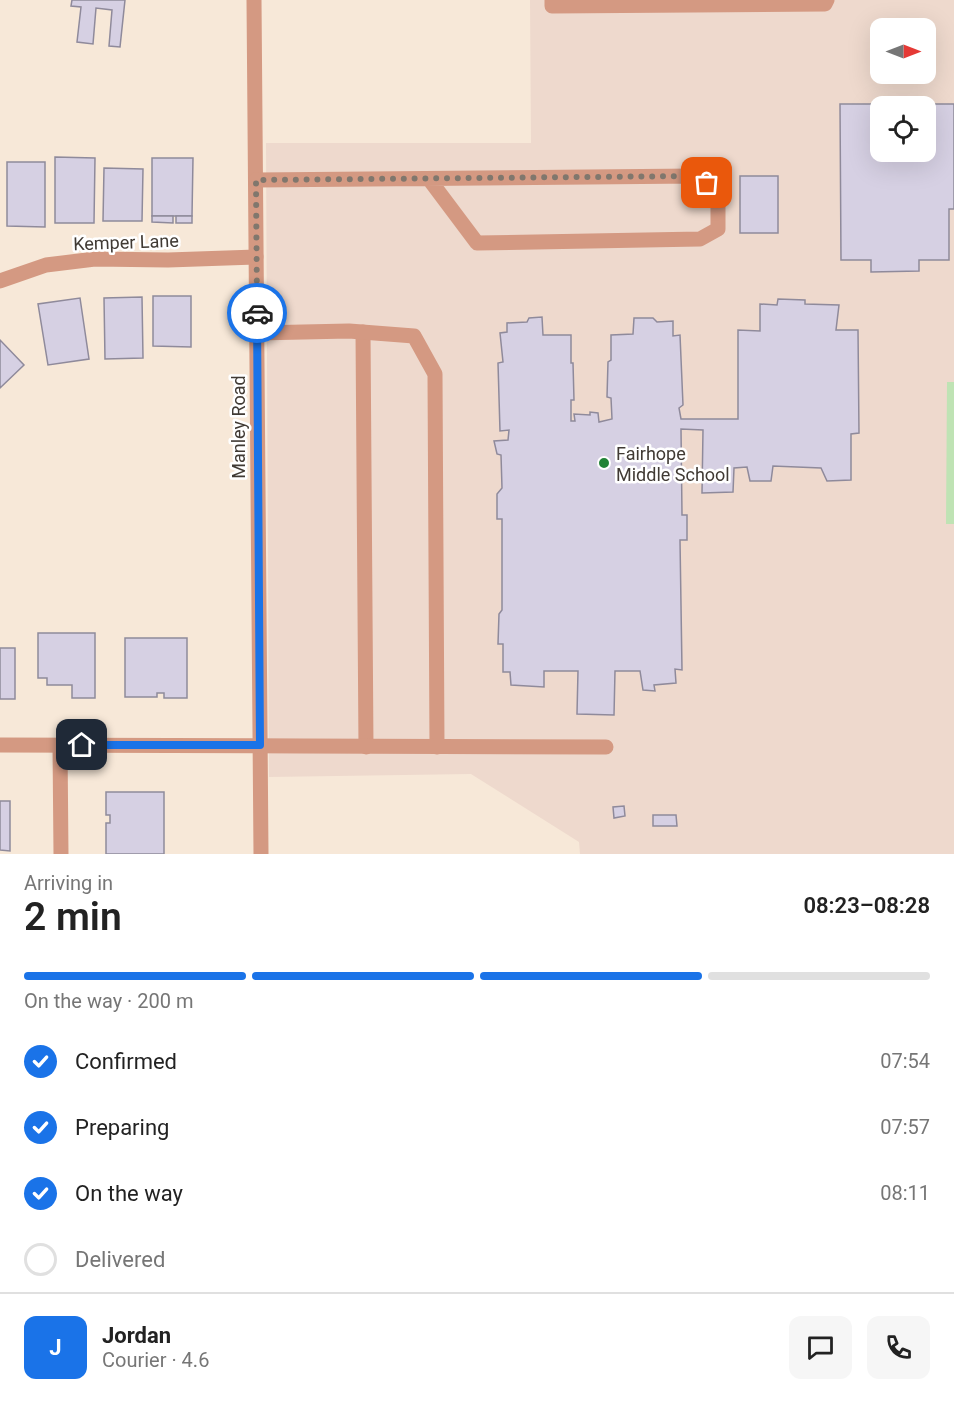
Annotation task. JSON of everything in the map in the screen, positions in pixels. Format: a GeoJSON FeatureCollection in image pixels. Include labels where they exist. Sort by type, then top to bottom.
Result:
{"type":"FeatureCollection","features":[{"type":"Feature","properties":{"kind":"street","name":"Manley Road"},"geometry":{"type":"LineString","coordinates":[[254,0],[261,854]]}},
{"type":"Feature","properties":{"kind":"street"},"geometry":{"type":"LineString","coordinates":[[552,0],[552,6],[825,4],[827,0]]}},
{"type":"Feature","properties":{"kind":"street"},"geometry":{"type":"LineString","coordinates":[[256,180],[695,176],[718,190],[718,229],[700,239],[477,243],[429,179]]}},
{"type":"Feature","properties":{"kind":"street","name":"Kemper Lane"},"geometry":{"type":"LineString","coordinates":[[0,281],[46,265],[95,259],[168,260],[256,257]]}},
{"type":"Feature","properties":{"kind":"street"},"geometry":{"type":"LineString","coordinates":[[363,332],[366,747]]}},
{"type":"Feature","properties":{"kind":"street"},"geometry":{"type":"LineString","coordinates":[[257,333],[363,332],[414,336],[435,374],[437,747]]}},
{"type":"Feature","properties":{"kind":"street"},"geometry":{"type":"LineString","coordinates":[[0,745],[606,747]]}},
{"type":"Feature","properties":{"kind":"street"},"geometry":{"type":"LineString","coordinates":[[60,745],[61,854]]}},
{"type":"Feature","properties":{"kind":"shaded area","name":"Fairhope Middle School"},"geometry":{"type":"Polygon","coordinates":[[[530,0],[954,0],[954,854],[580,854],[579,842],[471,774],[269,777],[266,143],[531,143],[530,0]]]}},
{"type":"Feature","properties":{"kind":"green space"},"geometry":{"type":"Polygon","coordinates":[[[947,382],[954,382],[954,524],[946,524],[947,382]]]}},
{"type":"Feature","properties":{"kind":"building"},"geometry":{"type":"Polygon","coordinates":[[[72,0],[125,0],[120,47],[109,46],[112,10],[96,8],[93,44],[77,42],[81,7],[71,6],[72,0]]]}},
{"type":"Feature","properties":{"kind":"building"},"geometry":{"type":"Polygon","coordinates":[[[840,104],[870,104],[870,162],[936,162],[936,104],[954,104],[954,209],[949,209],[949,260],[919,260],[919,271],[871,272],[871,260],[841,260],[840,104]]]}},
{"type":"Feature","properties":{"kind":"building"},"geometry":{"type":"Polygon","coordinates":[[[55,157],[95,158],[94,223],[55,223],[55,157]]]}},
{"type":"Feature","properties":{"kind":"building"},"geometry":{"type":"Polygon","coordinates":[[[152,158],[193,158],[192,216],[152,216],[152,158]]]}},
{"type":"Feature","properties":{"kind":"building"},"geometry":{"type":"Polygon","coordinates":[[[7,162],[45,162],[45,227],[7,226],[7,162]]]}},
{"type":"Feature","properties":{"kind":"building"},"geometry":{"type":"Polygon","coordinates":[[[104,168],[143,169],[142,221],[103,221],[104,168]]]}},
{"type":"Feature","properties":{"kind":"building"},"geometry":{"type":"Polygon","coordinates":[[[740,176],[778,176],[778,233],[740,233],[740,176]]]}},
{"type":"Feature","properties":{"kind":"building"},"geometry":{"type":"Polygon","coordinates":[[[152,216],[173,216],[173,223],[152,222],[152,216]]]}},
{"type":"Feature","properties":{"kind":"building"},"geometry":{"type":"Polygon","coordinates":[[[176,216],[192,216],[192,223],[176,223],[176,216]]]}},
{"type":"Feature","properties":{"kind":"building"},"geometry":{"type":"Polygon","coordinates":[[[153,296],[191,296],[191,347],[153,346],[153,296]]]}},
{"type":"Feature","properties":{"kind":"building"},"geometry":{"type":"Polygon","coordinates":[[[142,297],[143,358],[105,359],[104,298],[142,297]]]}},
{"type":"Feature","properties":{"kind":"building"},"geometry":{"type":"Polygon","coordinates":[[[80,298],[89,359],[48,365],[38,304],[80,298]]]}},
{"type":"Feature","properties":{"kind":"building"},"geometry":{"type":"Polygon","coordinates":[[[778,299],[805,300],[805,304],[839,305],[836,330],[858,330],[859,433],[851,434],[851,480],[827,481],[821,468],[773,466],[771,481],[750,481],[747,467],[734,468],[733,492],[702,493],[703,430],[681,429],[682,515],[687,515],[687,540],[680,540],[682,670],[675,669],[676,683],[654,685],[655,691],[643,690],[640,671],[615,671],[614,715],[577,714],[578,671],[544,671],[544,687],[511,685],[510,672],[503,672],[503,644],[498,644],[499,614],[502,610],[502,519],[497,519],[497,494],[502,488],[501,455],[497,454],[494,441],[508,440],[509,430],[500,431],[498,363],[503,362],[500,333],[507,332],[507,323],[527,322],[529,318],[542,317],[543,335],[571,335],[574,400],[571,400],[571,421],[575,421],[574,414],[590,415],[590,412],[598,413],[599,422],[612,419],[611,398],[607,397],[611,335],[633,334],[634,318],[653,318],[657,322],[673,321],[673,336],[680,335],[683,405],[679,408],[681,419],[738,419],[738,330],[760,331],[760,304],[777,305],[778,299]]]}},
{"type":"Feature","properties":{"kind":"building"},"geometry":{"type":"Polygon","coordinates":[[[0,340],[24,365],[0,388],[0,340]]]}},
{"type":"Feature","properties":{"kind":"building"},"geometry":{"type":"Polygon","coordinates":[[[38,633],[95,633],[95,698],[72,698],[72,685],[47,685],[47,678],[38,678],[38,633]]]}},
{"type":"Feature","properties":{"kind":"building"},"geometry":{"type":"Polygon","coordinates":[[[125,638],[187,638],[187,698],[164,698],[164,693],[157,693],[157,697],[125,697],[125,638]]]}},
{"type":"Feature","properties":{"kind":"building"},"geometry":{"type":"Polygon","coordinates":[[[0,648],[15,648],[15,699],[0,699],[0,648]]]}},
{"type":"Feature","properties":{"kind":"building"},"geometry":{"type":"Polygon","coordinates":[[[106,792],[164,792],[164,854],[106,854],[106,823],[110,823],[110,815],[106,815],[106,792]]]}},
{"type":"Feature","properties":{"kind":"building"},"geometry":{"type":"Polygon","coordinates":[[[0,801],[10,801],[10,851],[0,850],[0,801]]]}},
{"type":"Feature","properties":{"kind":"building"},"geometry":{"type":"Polygon","coordinates":[[[624,806],[625,816],[614,818],[613,807],[624,806]]]}},
{"type":"Feature","properties":{"kind":"building"},"geometry":{"type":"Polygon","coordinates":[[[653,815],[676,815],[677,826],[653,826],[653,815]]]}},
{"type":"Feature","properties":{"kind":"way so far"},"geometry":{"type":"LineString","coordinates":[[257,313],[256,180],[695,176],[707,183]]}},
{"type":"Feature","properties":{"kind":"place","name":"Fairhope Middle School"},"geometry":{"type":"Point","coordinates":[604,463]}},
{"type":"Feature","properties":{"kind":"route"},"geometry":{"type":"LineString","coordinates":[[82,745],[260,745],[257,313]]}}]}
